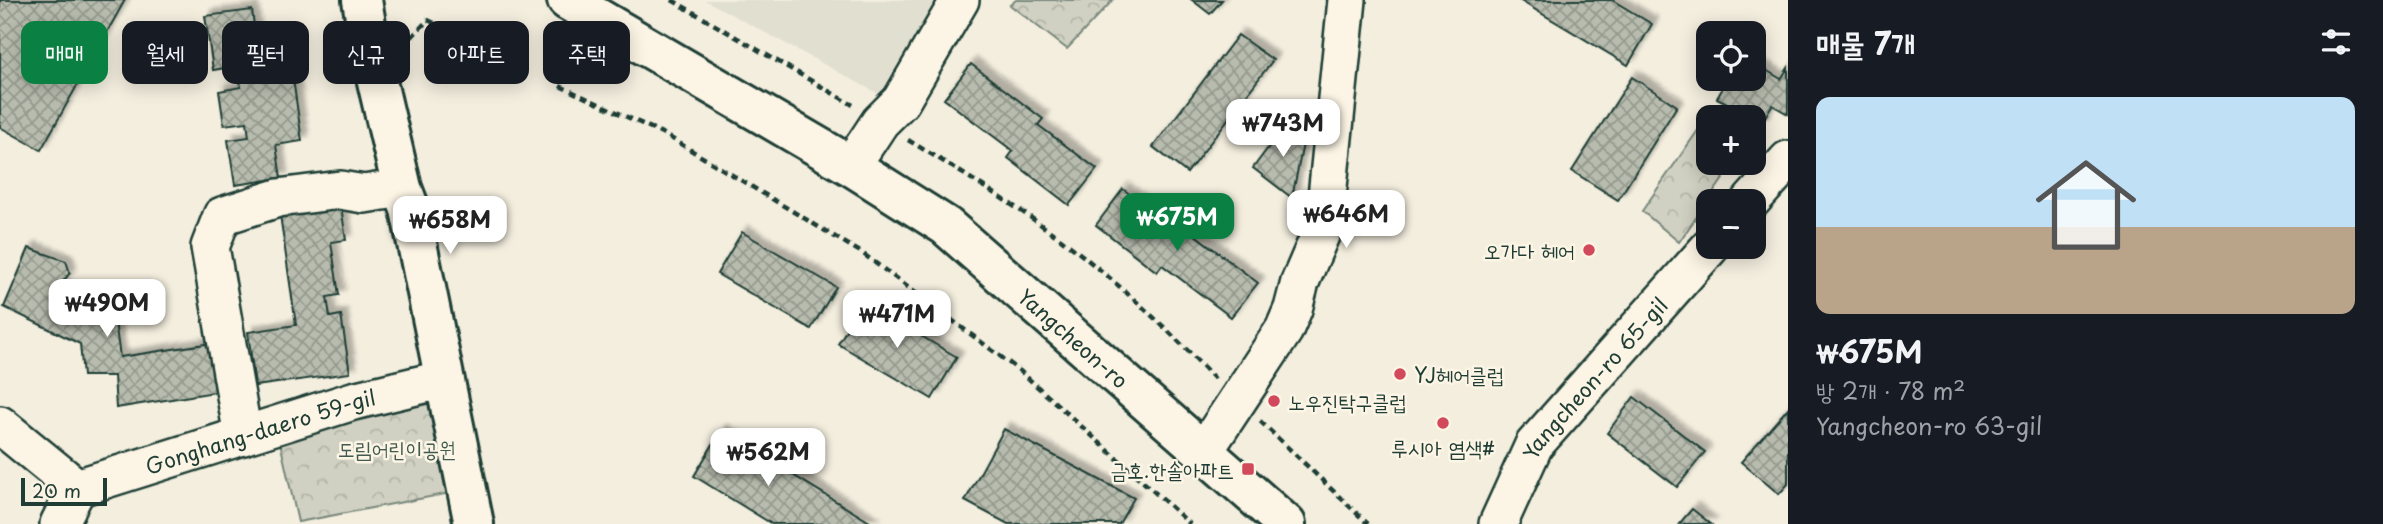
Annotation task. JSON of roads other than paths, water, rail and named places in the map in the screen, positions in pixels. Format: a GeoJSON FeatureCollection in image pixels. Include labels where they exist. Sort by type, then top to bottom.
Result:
{"type":"FeatureCollection","features":[{"type":"Feature","properties":{"kind":"main road"},"geometry":{"type":"LineString","coordinates":[[362,0],[372,60],[401,188],[410,209],[474,524]]}},
{"type":"Feature","properties":{"kind":"main road","name":"Yangcheon-ro"},"geometry":{"type":"LineString","coordinates":[[567,0],[851,166],[946,226],[1286,524]]}},
{"type":"Feature","properties":{"kind":"street"},"geometry":{"type":"LineString","coordinates":[[851,166],[880,122],[901,101],[960,0]]}},
{"type":"Feature","properties":{"kind":"street"},"geometry":{"type":"LineString","coordinates":[[1204,451],[1284,330],[1300,282],[1324,226],[1347,0]]}},
{"type":"Feature","properties":{"kind":"street"},"geometry":{"type":"LineString","coordinates":[[1762,189],[1788,160]]}},
{"type":"Feature","properties":{"kind":"street"},"geometry":{"type":"LineString","coordinates":[[243,436],[210,247],[222,216],[278,198],[340,190],[364,194],[401,188]]}},
{"type":"Feature","properties":{"kind":"street","name":"Yangcheon-ro 65-gil"},"geometry":{"type":"LineString","coordinates":[[1498,524],[1534,445],[1699,259]]}},
{"type":"Feature","properties":{"kind":"street","name":"Gonghang-daero 59-gil"},"geometry":{"type":"LineString","coordinates":[[77,488],[353,401],[445,379]]}},
{"type":"Feature","properties":{"kind":"street"},"geometry":{"type":"LineString","coordinates":[[0,425],[77,488],[59,524]]}},
{"type":"Feature","properties":{"kind":"place","name":"오가다 헤어"},"geometry":{"type":"Point","coordinates":[1589,250]}},
{"type":"Feature","properties":{"kind":"place","name":"YJ헤어클럽"},"geometry":{"type":"Point","coordinates":[1400,374]}},
{"type":"Feature","properties":{"kind":"place","name":"노우진탁구클럽"},"geometry":{"type":"Point","coordinates":[1274,401]}},
{"type":"Feature","properties":{"kind":"place","name":"루시아 염색#"},"geometry":{"type":"Point","coordinates":[1443,423]}},
{"type":"Feature","properties":{"kind":"place","name":"금호.한솔아파트"},"geometry":{"type":"Point","coordinates":[1248,469]}},
{"type":"Feature","properties":{"kind":"park label","name":"도림어린이공원"},"geometry":{"type":"Point","coordinates":[397,448]}}]}
